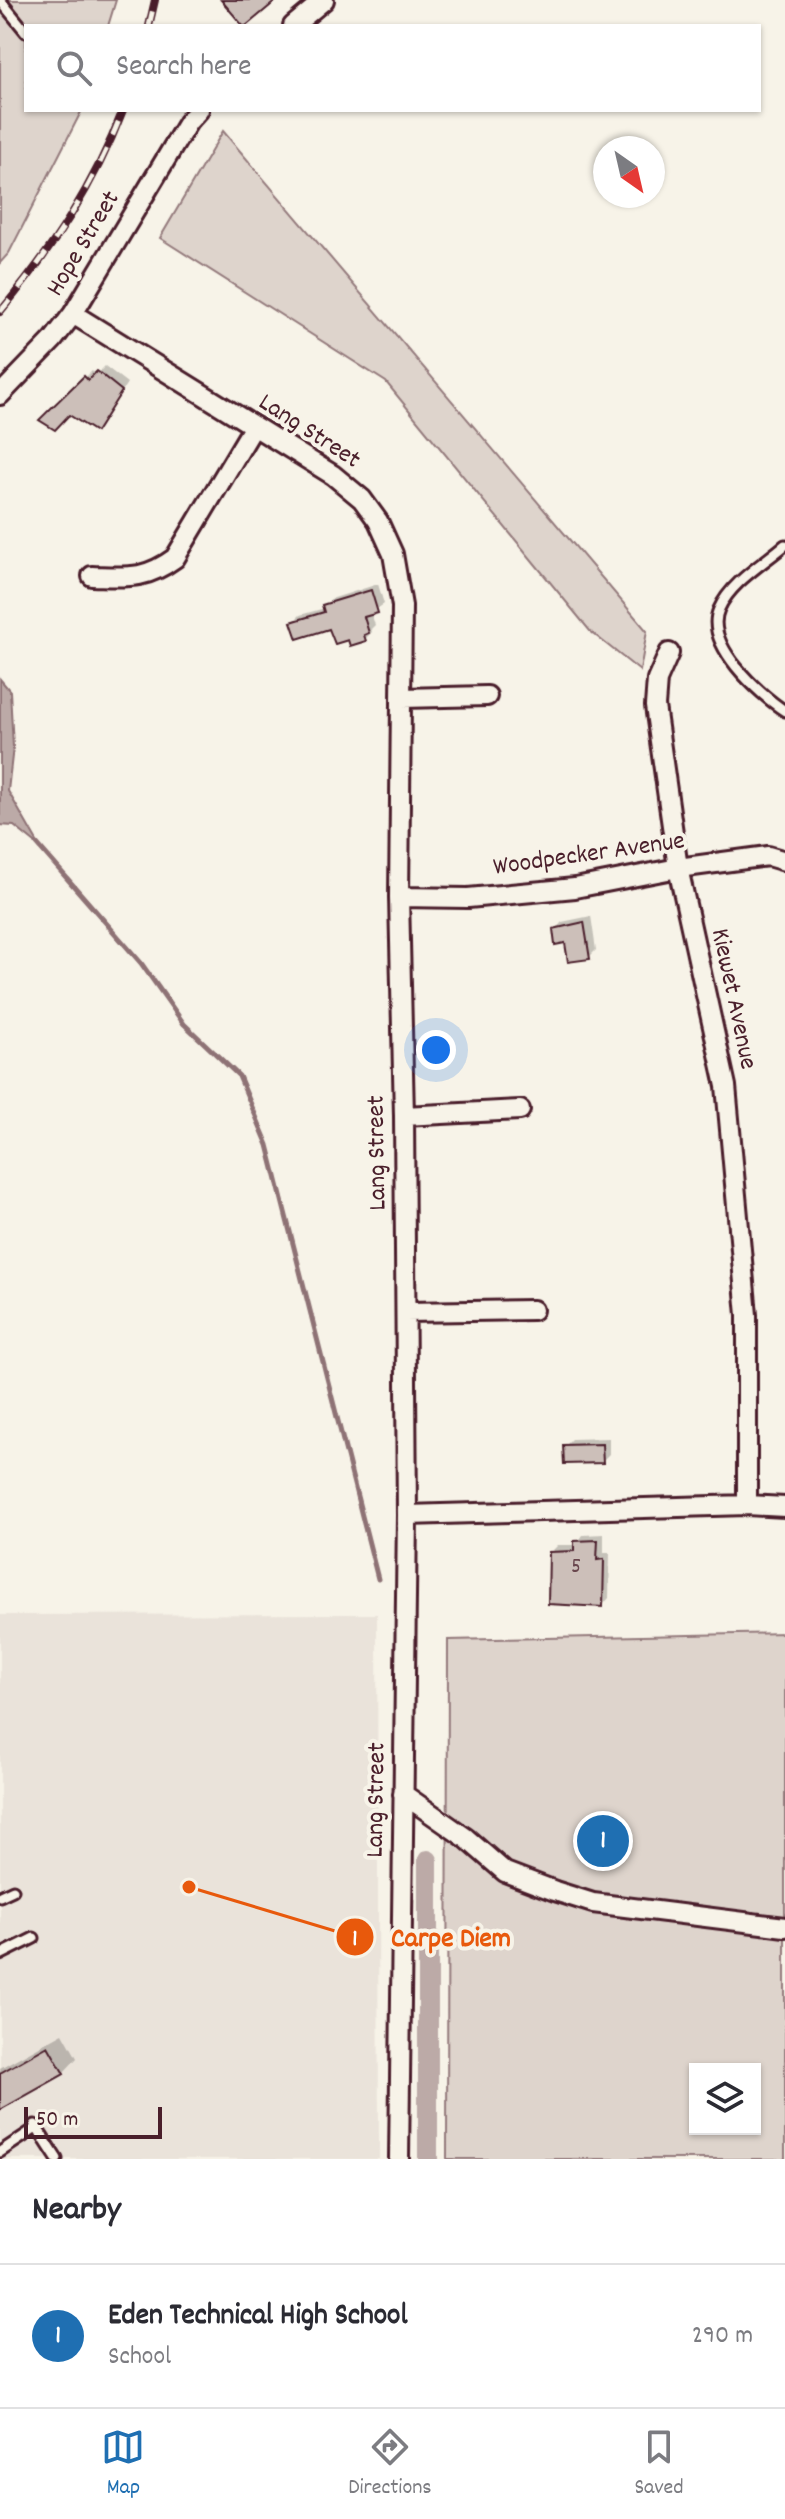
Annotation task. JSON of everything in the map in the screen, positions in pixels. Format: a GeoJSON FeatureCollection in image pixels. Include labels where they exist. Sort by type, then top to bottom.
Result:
{"type":"FeatureCollection","features":[{"type":"Feature","properties":{"kind":"street"},"geometry":{"type":"LineString","coordinates":[[295,24],[324,0]]}},
{"type":"Feature","properties":{"kind":"street","name":"Hope Street"},"geometry":{"type":"LineString","coordinates":[[0,395],[53,340],[73,314],[188,122],[197,112]]}},
{"type":"Feature","properties":{"kind":"street","name":"Lang Street"},"geometry":{"type":"LineString","coordinates":[[73,314],[333,475],[362,499],[378,521],[393,554],[402,606],[399,897],[407,1515],[399,2159]]}},
{"type":"Feature","properties":{"kind":"street"},"geometry":{"type":"LineString","coordinates":[[92,576],[135,577],[156,571],[175,558],[254,426]]}},
{"type":"Feature","properties":{"kind":"street","name":"Kiewet Avenue"},"geometry":{"type":"LineString","coordinates":[[669,653],[657,680],[655,706],[678,868],[726,1086],[747,1315],[747,1505]]}},
{"type":"Feature","properties":{"kind":"street"},"geometry":{"type":"LineString","coordinates":[[402,698],[487,696]]}},
{"type":"Feature","properties":{"kind":"street","name":"Woodpecker Avenue"},"geometry":{"type":"LineString","coordinates":[[399,897],[468,898],[575,888],[678,868],[768,856],[785,861]]}},
{"type":"Feature","properties":{"kind":"street"},"geometry":{"type":"LineString","coordinates":[[404,1116],[520,1110]]}},
{"type":"Feature","properties":{"kind":"street"},"geometry":{"type":"LineString","coordinates":[[406,1312],[533,1310]]}},
{"type":"Feature","properties":{"kind":"street"},"geometry":{"type":"LineString","coordinates":[[407,1515],[747,1505],[785,1507]]}},
{"type":"Feature","properties":{"kind":"street"},"geometry":{"type":"LineString","coordinates":[[403,1794],[466,1838],[505,1872],[555,1891],[593,1903],[785,1927]]}},
{"type":"Feature","properties":{"kind":"lane"},"geometry":{"type":"LineString","coordinates":[[0,0],[24,30]]}},
{"type":"Feature","properties":{"kind":"lane"},"geometry":{"type":"LineString","coordinates":[[785,545],[732,589],[715,621],[718,639],[731,662],[785,711]]}},
{"type":"Feature","properties":{"kind":"lane"},"geometry":{"type":"LineString","coordinates":[[0,1896],[13,1890]]}},
{"type":"Feature","properties":{"kind":"lane"},"geometry":{"type":"LineString","coordinates":[[0,1955],[34,1938]]}},
{"type":"Feature","properties":{"kind":"lane"},"geometry":{"type":"LineString","coordinates":[[0,2152],[35,2126],[57,2159]]}},
{"type":"Feature","properties":{"kind":"shaded area"},"geometry":{"type":"Polygon","coordinates":[[[0,0],[116,0],[109,24],[24,24],[24,112],[81,112],[9,253],[0,263],[0,0]]]}},
{"type":"Feature","properties":{"kind":"shaded area"},"geometry":{"type":"Polygon","coordinates":[[[223,131],[647,631],[640,671],[590,631],[386,382],[160,238],[223,131]]]}},
{"type":"Feature","properties":{"kind":"shaded area"},"geometry":{"type":"Polygon","coordinates":[[[0,679],[10,691],[13,747],[8,791],[40,847],[14,826],[0,825],[0,679]]]}},
{"type":"Feature","properties":{"kind":"shaded area"},"geometry":{"type":"Polygon","coordinates":[[[377,1614],[379,2159],[0,2159],[0,1615],[377,1614]]]}},
{"type":"Feature","properties":{"kind":"shaded area"},"geometry":{"type":"Polygon","coordinates":[[[785,1633],[785,2159],[447,2159],[448,1640],[785,1633]]]}},
{"type":"Feature","properties":{"kind":"building"},"geometry":{"type":"Polygon","coordinates":[[[221,0],[277,0],[248,24],[241,24],[221,0]]]}},
{"type":"Feature","properties":{"kind":"building"},"geometry":{"type":"Polygon","coordinates":[[[97,371],[122,391],[96,432],[69,415],[55,430],[39,420],[84,376],[88,380],[97,371]]]}},
{"type":"Feature","properties":{"kind":"building"},"geometry":{"type":"Polygon","coordinates":[[[371,590],[378,613],[364,617],[369,633],[364,635],[366,641],[350,646],[348,640],[335,644],[329,629],[297,639],[291,622],[324,612],[322,605],[371,590]]]}},
{"type":"Feature","properties":{"kind":"building"},"geometry":{"type":"Polygon","coordinates":[[[584,922],[590,959],[568,962],[565,943],[555,945],[553,929],[584,922]]]}},
{"type":"Feature","properties":{"kind":"building"},"geometry":{"type":"Polygon","coordinates":[[[602,1444],[603,1463],[564,1464],[563,1445],[602,1444]]]}},
{"type":"Feature","properties":{"kind":"building"},"geometry":{"type":"Polygon","coordinates":[[[598,1540],[597,1560],[604,1559],[603,1607],[548,1604],[549,1552],[574,1551],[574,1541],[598,1540]]]}},
{"type":"Feature","properties":{"kind":"building"},"geometry":{"type":"Polygon","coordinates":[[[48,2046],[64,2074],[0,2110],[0,2073],[48,2046]]]}},
{"type":"Feature","properties":{"kind":"waterway"},"geometry":{"type":"LineString","coordinates":[[37,844],[141,963],[184,1024],[239,1076],[268,1145],[378,1579]]}},
{"type":"Feature","properties":{"kind":"waterway"},"geometry":{"type":"LineString","coordinates":[[428,1860],[428,2159]]}},
{"type":"Feature","properties":{"kind":"railway"},"geometry":{"type":"LineString","coordinates":[[149,24],[155,0]]}},
{"type":"Feature","properties":{"kind":"railway"},"geometry":{"type":"LineString","coordinates":[[0,312],[70,216],[99,165],[122,112]]}},
{"type":"Feature","properties":{"kind":"place","name":"Eden Technical High School"},"geometry":{"type":"Point","coordinates":[603,1841]}},
{"type":"Feature","properties":{"kind":"place","name":"Carpe Diem"},"geometry":{"type":"Point","coordinates":[189,1887]}}]}
